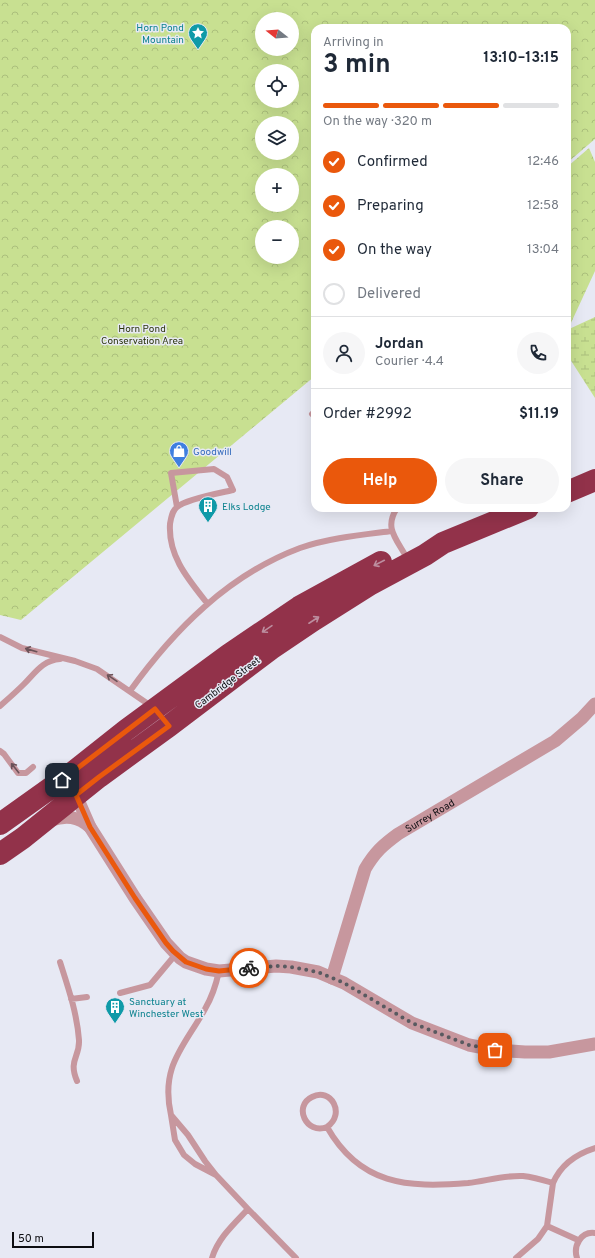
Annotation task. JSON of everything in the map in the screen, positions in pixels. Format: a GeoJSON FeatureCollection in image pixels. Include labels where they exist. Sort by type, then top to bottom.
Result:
{"type":"FeatureCollection","features":[{"type":"Feature","properties":{"kind":"highway"},"geometry":{"type":"LineString","coordinates":[[571,490],[595,480]]}},
{"type":"Feature","properties":{"kind":"highway","name":"Cambridge Street"},"geometry":{"type":"LineString","coordinates":[[0,854],[23,838],[99,777],[271,649],[302,628],[359,592],[425,555],[443,543],[516,512]]}},
{"type":"Feature","properties":{"kind":"highway","name":"Cambridge Street"},"geometry":{"type":"LineString","coordinates":[[0,824],[228,655],[299,607],[383,561],[419,547],[443,543]]}},
{"type":"Feature","properties":{"kind":"highway"},"geometry":{"type":"LineString","coordinates":[[155,709],[169,726]]}},
{"type":"Feature","properties":{"kind":"street","name":"Surrey Road"},"geometry":{"type":"LineString","coordinates":[[332,978],[365,869],[381,846],[398,834],[555,741],[582,718],[595,704]]}},
{"type":"Feature","properties":{"kind":"street"},"geometry":{"type":"LineString","coordinates":[[76,795],[90,827],[135,898],[166,943],[186,962],[206,969],[219,971],[276,966],[318,972],[344,983],[412,1023],[469,1045],[495,1050],[549,1052],[595,1044]]}},
{"type":"Feature","properties":{"kind":"street"},"geometry":{"type":"LineString","coordinates":[[23,838],[49,821],[60,817],[74,817],[85,822],[90,827]]}},
{"type":"Feature","properties":{"kind":"lane"},"geometry":{"type":"LineString","coordinates":[[177,506],[171,473],[214,469],[227,477],[233,490],[186,502],[177,506],[172,514],[170,522],[174,553],[185,574],[207,603]]}},
{"type":"Feature","properties":{"kind":"lane"},"geometry":{"type":"LineString","coordinates":[[395,512],[391,523],[392,531],[404,553]]}},
{"type":"Feature","properties":{"kind":"lane"},"geometry":{"type":"LineString","coordinates":[[130,691],[154,660],[207,603],[229,586],[251,572],[300,548],[345,537],[392,531]]}},
{"type":"Feature","properties":{"kind":"lane"},"geometry":{"type":"LineString","coordinates":[[0,637],[22,648],[97,669],[155,709]]}},
{"type":"Feature","properties":{"kind":"lane"},"geometry":{"type":"LineString","coordinates":[[0,706],[39,668],[52,661],[64,659]]}},
{"type":"Feature","properties":{"kind":"lane"},"geometry":{"type":"LineString","coordinates":[[0,751],[18,773],[26,772],[33,767]]}},
{"type":"Feature","properties":{"kind":"lane"},"geometry":{"type":"LineString","coordinates":[[120,993],[150,985],[176,954]]}},
{"type":"Feature","properties":{"kind":"lane"},"geometry":{"type":"LineString","coordinates":[[60,962],[71,998],[79,1041],[73,1065],[73,1072],[77,1081]]}},
{"type":"Feature","properties":{"kind":"lane"},"geometry":{"type":"LineString","coordinates":[[216,1175],[195,1164],[184,1155],[175,1140],[168,1092],[174,1063],[182,1044],[208,1003],[219,971]]}},
{"type":"Feature","properties":{"kind":"lane"},"geometry":{"type":"LineString","coordinates":[[71,998],[87,997]]}},
{"type":"Feature","properties":{"kind":"lane"},"geometry":{"type":"LineString","coordinates":[[314,1096],[325,1096],[334,1102],[336,1114],[333,1122],[328,1126],[323,1128],[314,1128],[305,1120],[303,1107],[306,1101],[314,1096]]}},
{"type":"Feature","properties":{"kind":"lane"},"geometry":{"type":"LineString","coordinates":[[171,1115],[188,1135],[216,1175],[296,1258]]}},
{"type":"Feature","properties":{"kind":"lane"},"geometry":{"type":"LineString","coordinates":[[328,1126],[340,1146],[357,1163],[366,1170],[397,1182],[426,1184],[469,1182],[522,1176],[553,1183]]}},
{"type":"Feature","properties":{"kind":"lane"},"geometry":{"type":"LineString","coordinates":[[516,1258],[538,1238],[547,1226],[553,1183],[562,1166],[583,1152],[595,1148]]}},
{"type":"Feature","properties":{"kind":"lane"},"geometry":{"type":"LineString","coordinates":[[212,1258],[220,1240],[248,1209]]}},
{"type":"Feature","properties":{"kind":"lane"},"geometry":{"type":"LineString","coordinates":[[547,1226],[578,1240]]}},
{"type":"Feature","properties":{"kind":"lane"},"geometry":{"type":"LineString","coordinates":[[577,1258],[575,1252],[578,1240],[585,1234],[595,1233]]}},
{"type":"Feature","properties":{"kind":"green space","name":"Horn Pond Conservation Area"},"geometry":{"type":"Polygon","coordinates":[[[0,0],[595,0],[595,139],[571,160],[571,24],[311,24],[311,379],[21,620],[0,615],[0,0]]]}},
{"type":"Feature","properties":{"kind":"green space"},"geometry":{"type":"Polygon","coordinates":[[[589,148],[595,162],[595,271],[571,323],[571,164],[589,148]]]}},
{"type":"Feature","properties":{"kind":"green space"},"geometry":{"type":"Polygon","coordinates":[[[595,317],[595,398],[571,361],[571,328],[595,317]]]}},
{"type":"Feature","properties":{"kind":"way so far"},"geometry":{"type":"LineString","coordinates":[[249,968],[276,966],[318,972],[344,983],[412,1023],[469,1045],[495,1050]]}},
{"type":"Feature","properties":{"kind":"place","name":"Horn Pond Mountain"},"geometry":{"type":"Point","coordinates":[198,50]}},
{"type":"Feature","properties":{"kind":"place","name":"Goodwill"},"geometry":{"type":"Point","coordinates":[179,468]}},
{"type":"Feature","properties":{"kind":"place","name":"Elks Lodge"},"geometry":{"type":"Point","coordinates":[208,523]}},
{"type":"Feature","properties":{"kind":"place","name":"Sanctuary at Winchester West"},"geometry":{"type":"Point","coordinates":[115,1024]}},
{"type":"Feature","properties":{"kind":"route"},"geometry":{"type":"LineString","coordinates":[[62,780],[155,709],[169,726],[76,795],[90,827],[135,898],[166,943],[180,958],[196,966],[219,971],[249,968]]}}]}
